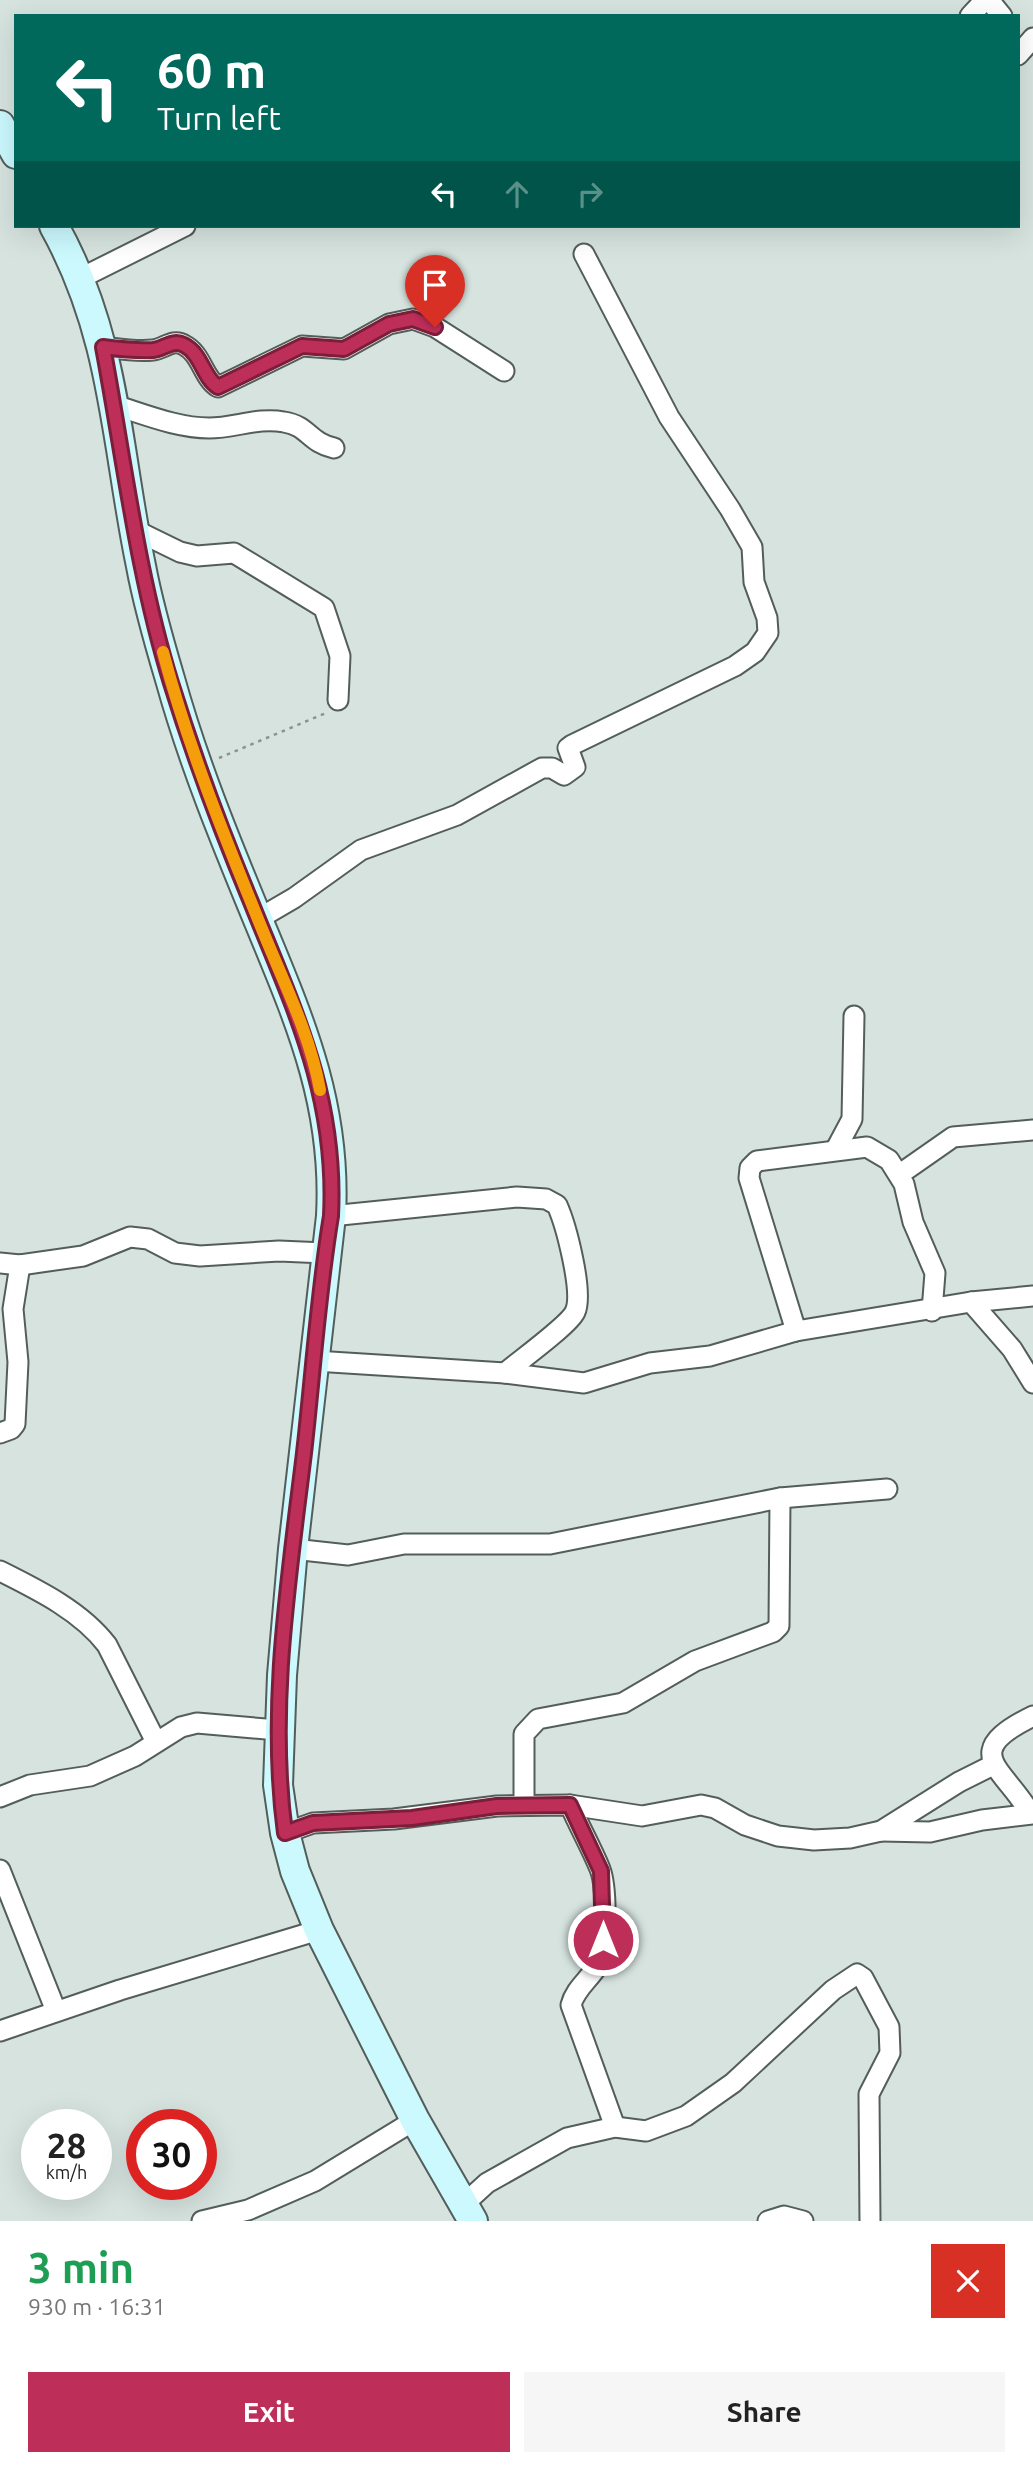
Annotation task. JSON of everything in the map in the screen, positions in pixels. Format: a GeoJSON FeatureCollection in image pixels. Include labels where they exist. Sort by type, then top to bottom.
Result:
{"type":"FeatureCollection","features":[{"type":"Feature","properties":{"kind":"street"},"geometry":{"type":"LineString","coordinates":[[972,14],[987,0],[1000,14]]}},
{"type":"Feature","properties":{"kind":"street"},"geometry":{"type":"LineString","coordinates":[[55,228],[81,278],[103,347],[135,530],[170,682],[199,766],[316,1069],[333,1178],[293,1549],[278,1730],[278,1786],[285,1833],[295,1871],[319,1930],[415,2120],[468,2212],[487,2183],[567,2138],[615,2127],[646,2131],[686,2116],[733,2083],[833,1990],[857,1974],[863,1978],[889,2026],[890,2053],[869,2094],[870,2221]]}},
{"type":"Feature","properties":{"kind":"street"},"geometry":{"type":"LineString","coordinates":[[81,278],[181,228]]}},
{"type":"Feature","properties":{"kind":"street"},"geometry":{"type":"LineString","coordinates":[[258,919],[294,898],[361,850],[457,815],[542,768],[552,768],[565,775],[575,767],[568,748],[572,745],[735,666],[755,652],[768,633],[767,618],[754,582],[752,547],[669,418],[584,254]]}},
{"type":"Feature","properties":{"kind":"street"},"geometry":{"type":"LineString","coordinates":[[103,347],[156,350],[173,342],[184,345],[196,355],[211,383],[218,387],[302,346],[344,349],[389,324],[413,319],[435,327],[504,371]]}},
{"type":"Feature","properties":{"kind":"street"},"geometry":{"type":"LineString","coordinates":[[114,405],[206,428],[234,427],[262,419],[282,421],[302,425],[318,444],[334,447]]}},
{"type":"Feature","properties":{"kind":"street"},"geometry":{"type":"LineString","coordinates":[[135,530],[180,552],[197,556],[234,553],[324,608],[340,656],[338,700]]}},
{"type":"Feature","properties":{"kind":"street"},"geometry":{"type":"LineString","coordinates":[[836,1149],[852,1119],[855,1016]]}},
{"type":"Feature","properties":{"kind":"street"},"geometry":{"type":"LineString","coordinates":[[852,1119],[867,1147],[889,1160],[900,1174],[912,1222],[935,1273],[932,1311]]}},
{"type":"Feature","properties":{"kind":"street"},"geometry":{"type":"LineString","coordinates":[[900,1174],[953,1137],[1033,1130]]}},
{"type":"Feature","properties":{"kind":"street"},"geometry":{"type":"LineString","coordinates":[[796,1331],[749,1178],[750,1168],[757,1161],[867,1147]]}},
{"type":"Feature","properties":{"kind":"street"},"geometry":{"type":"LineString","coordinates":[[331,1216],[517,1197],[546,1199],[557,1205],[574,1270],[578,1298],[575,1314],[505,1373]]}},
{"type":"Feature","properties":{"kind":"street"},"geometry":{"type":"LineString","coordinates":[[0,1263],[20,1265],[83,1256],[130,1237],[148,1239],[176,1253],[200,1256],[279,1251],[325,1253]]}},
{"type":"Feature","properties":{"kind":"street"},"geometry":{"type":"LineString","coordinates":[[0,1433],[11,1429],[15,1424],[18,1362],[13,1309],[20,1265]]}},
{"type":"Feature","properties":{"kind":"street"},"geometry":{"type":"LineString","coordinates":[[315,1361],[505,1373],[584,1383],[650,1363],[710,1356],[796,1331],[932,1311],[971,1302],[1033,1296]]}},
{"type":"Feature","properties":{"kind":"street"},"geometry":{"type":"LineString","coordinates":[[971,1302],[1012,1349],[1033,1383]]}},
{"type":"Feature","properties":{"kind":"street"},"geometry":{"type":"LineString","coordinates":[[293,1549],[348,1555],[404,1544],[550,1544],[780,1498],[887,1489]]}},
{"type":"Feature","properties":{"kind":"street"},"geometry":{"type":"LineString","coordinates":[[524,1805],[524,1734],[538,1719],[623,1703],[695,1661],[773,1632],[779,1626],[780,1498]]}},
{"type":"Feature","properties":{"kind":"street"},"geometry":{"type":"LineString","coordinates":[[0,1571],[32,1587],[96,1631],[107,1645],[156,1742]]}},
{"type":"Feature","properties":{"kind":"street"},"geometry":{"type":"LineString","coordinates":[[285,1833],[313,1823],[394,1819],[524,1805],[570,1805],[642,1816],[707,1806],[757,1830],[796,1838],[850,1838],[881,1831],[930,1832],[1032,1813],[993,1765],[996,1741],[1006,1729],[1033,1716]]}},
{"type":"Feature","properties":{"kind":"street"},"geometry":{"type":"LineString","coordinates":[[0,1797],[30,1784],[90,1776],[135,1756],[181,1727],[197,1723],[278,1730]]}},
{"type":"Feature","properties":{"kind":"street"},"geometry":{"type":"LineString","coordinates":[[881,1831],[959,1782],[993,1765]]}},
{"type":"Feature","properties":{"kind":"street"},"geometry":{"type":"LineString","coordinates":[[570,1805],[601,1871],[605,1924],[602,1955],[597,1968],[574,1996],[572,2005],[615,2127]]}},
{"type":"Feature","properties":{"kind":"street"},"geometry":{"type":"LineString","coordinates":[[0,1870],[56,2011]]}},
{"type":"Feature","properties":{"kind":"street"},"geometry":{"type":"LineString","coordinates":[[0,2031],[56,2011],[319,1930]]}},
{"type":"Feature","properties":{"kind":"street"},"geometry":{"type":"LineString","coordinates":[[202,2221],[250,2216],[315,2181],[415,2120]]}},
{"type":"Feature","properties":{"kind":"street"},"geometry":{"type":"LineString","coordinates":[[768,2221],[784,2216],[803,2221]]}},
{"type":"Feature","properties":{"kind":"path"},"geometry":{"type":"LineString","coordinates":[[199,766],[326,713],[338,700]]}},
{"type":"Feature","properties":{"kind":"slow traffic"},"geometry":{"type":"LineString","coordinates":[[163,652],[170,682],[216,817],[293,1005],[316,1069],[320,1090]]}},
{"type":"Feature","properties":{"kind":"route"},"geometry":{"type":"LineString","coordinates":[[435,327],[413,319],[389,324],[344,349],[302,346],[270,359],[253,373],[218,387],[211,383],[196,355],[184,345],[173,342],[156,350],[103,347],[119,425],[141,567],[170,682],[216,817],[293,1005],[316,1069],[333,1178],[282,1675],[278,1786],[285,1833],[327,1821],[412,1818],[497,1806],[570,1805],[601,1871],[605,1924],[603,1940]]}}]}
